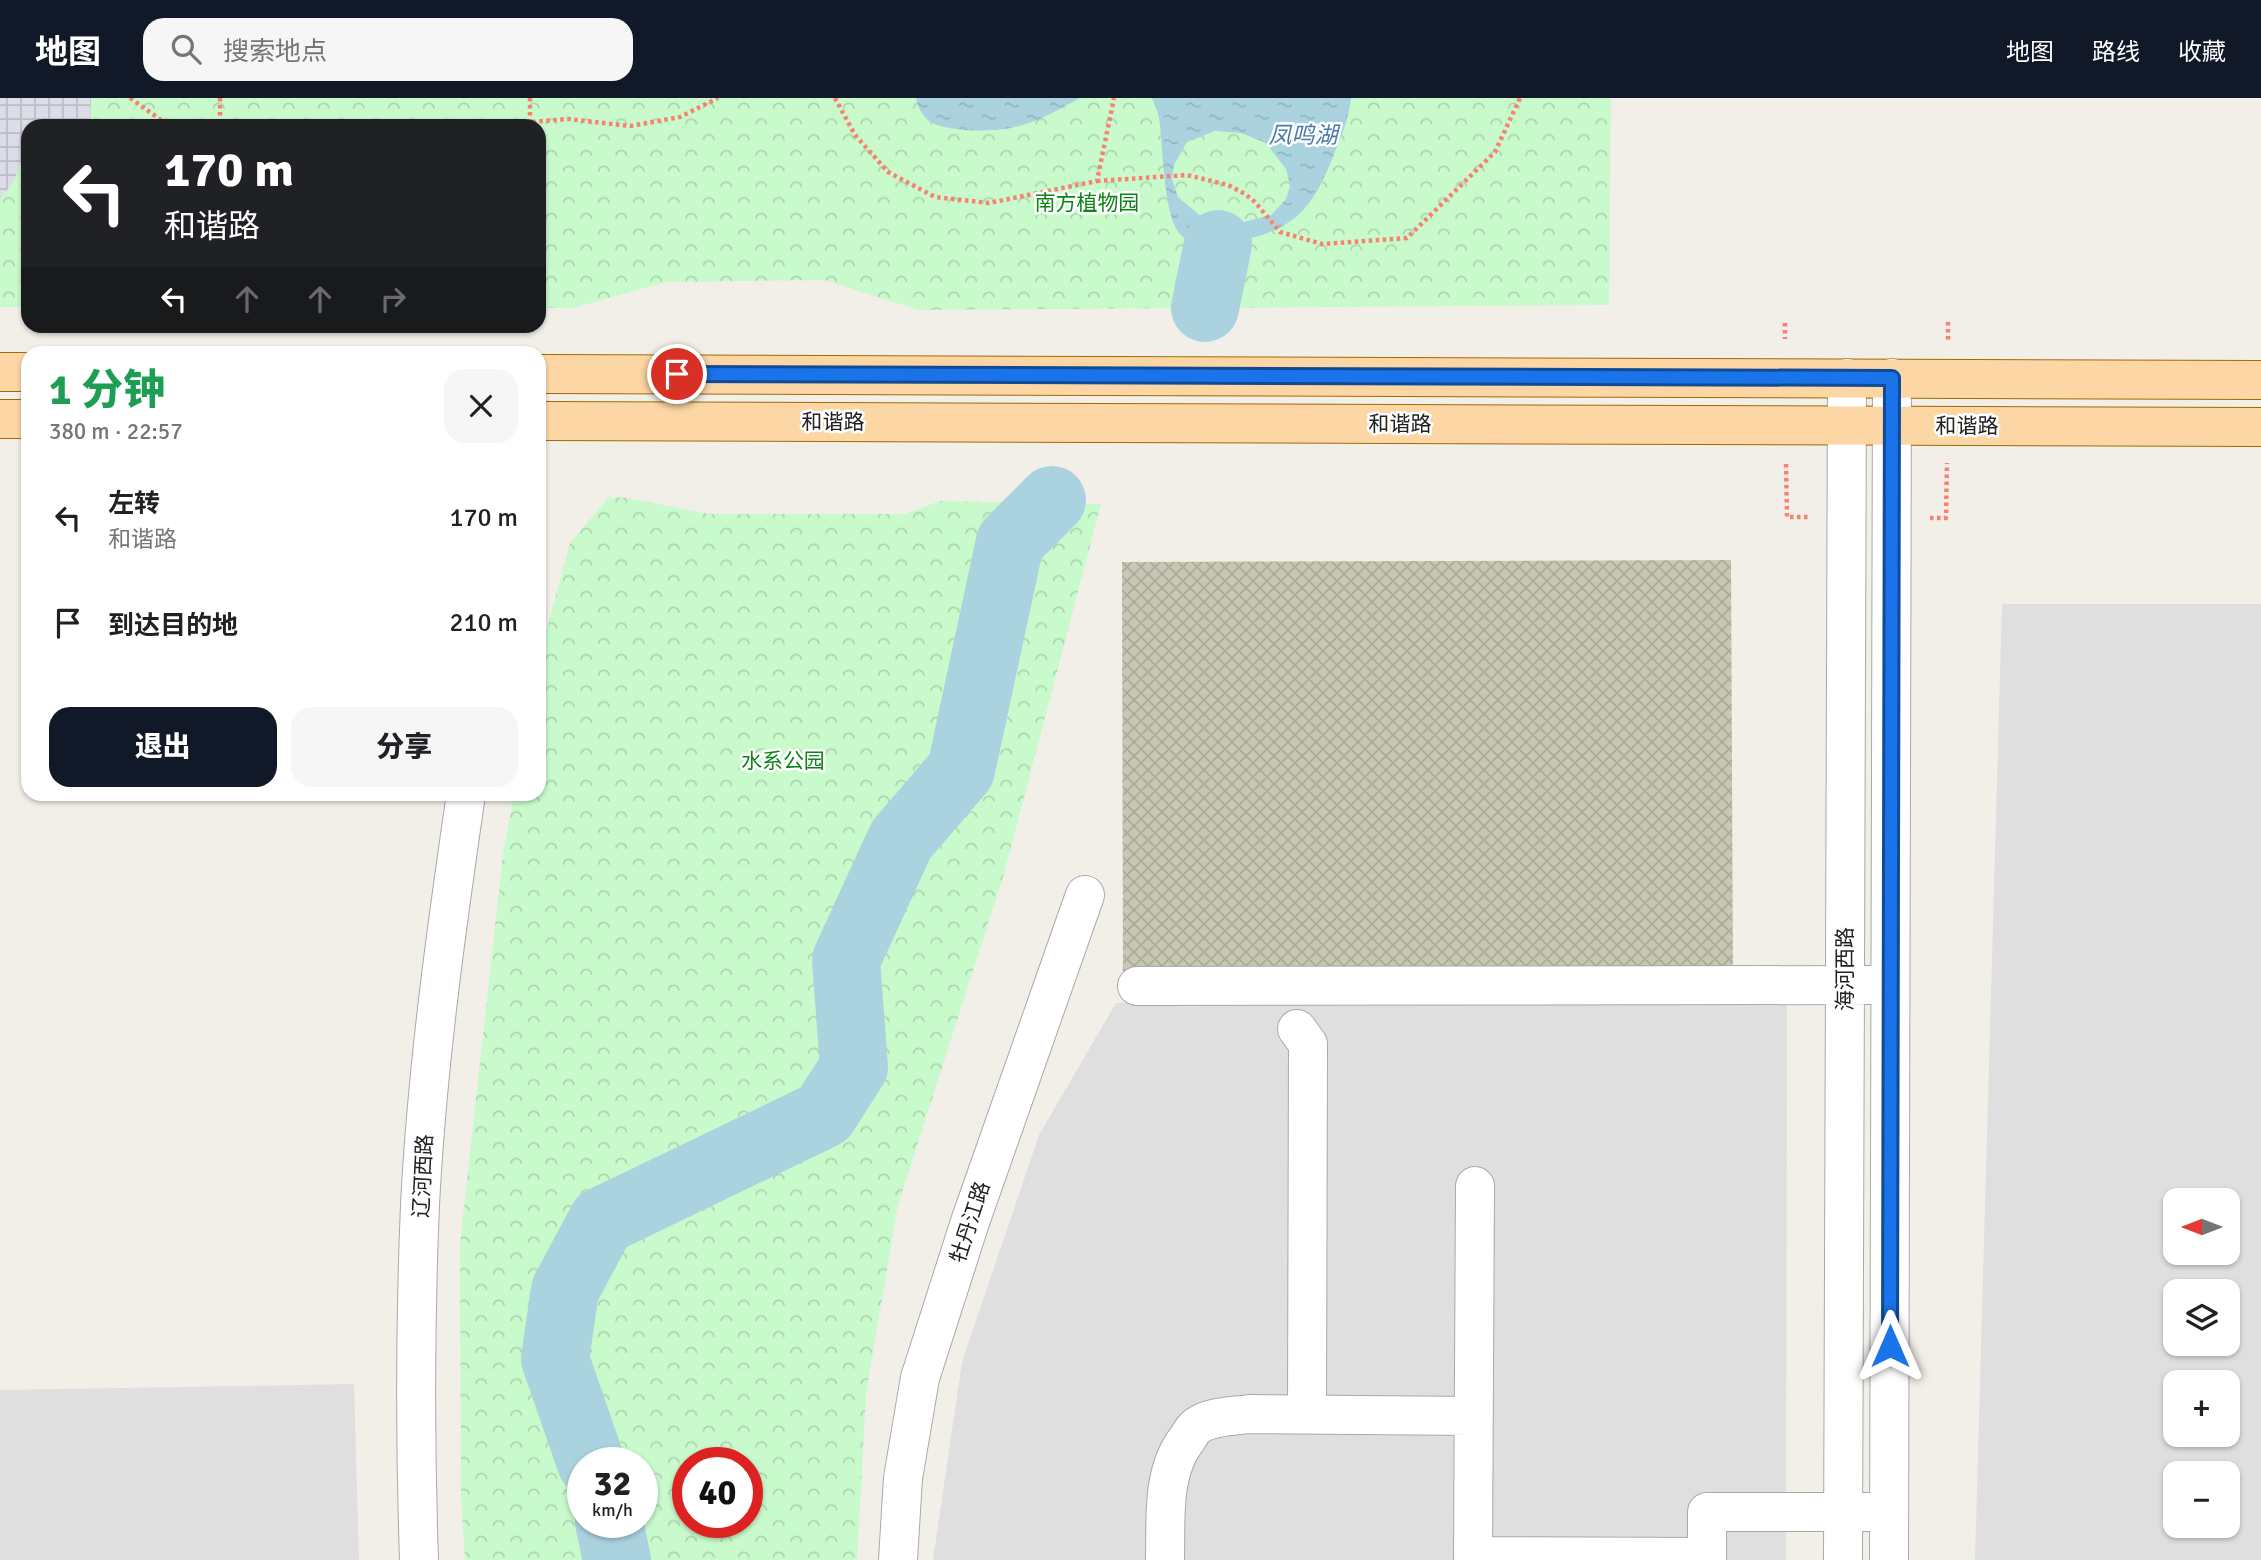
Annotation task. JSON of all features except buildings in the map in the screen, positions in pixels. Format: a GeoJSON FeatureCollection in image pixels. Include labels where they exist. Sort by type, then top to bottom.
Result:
{"type":"FeatureCollection","features":[{"type":"Feature","properties":{"kind":"main road"},"geometry":{"type":"LineString","coordinates":[[0,372],[21,372]]}},
{"type":"Feature","properties":{"kind":"main road"},"geometry":{"type":"LineString","coordinates":[[546,374],[2261,380]]}},
{"type":"Feature","properties":{"kind":"main road"},"geometry":{"type":"LineString","coordinates":[[0,419],[21,419]]}},
{"type":"Feature","properties":{"kind":"main road","name":"和谐路"},"geometry":{"type":"LineString","coordinates":[[546,421],[2261,427]]}},
{"type":"Feature","properties":{"kind":"street","name":"海河西路"},"geometry":{"type":"LineString","coordinates":[[1843,1560],[1846,378]]}},
{"type":"Feature","properties":{"kind":"street"},"geometry":{"type":"LineString","coordinates":[[1889,1560],[1892,378]]}},
{"type":"Feature","properties":{"kind":"street","name":"辽河西路"},"geometry":{"type":"LineString","coordinates":[[419,1560],[415,1411],[421,1204],[435,1034],[465,801]]}},
{"type":"Feature","properties":{"kind":"street","name":"牡丹江路"},"geometry":{"type":"LineString","coordinates":[[898,1560],[903,1478],[920,1378],[970,1222],[1084,895]]}},
{"type":"Feature","properties":{"kind":"street"},"geometry":{"type":"LineString","coordinates":[[1137,986],[1891,985]]}},
{"type":"Feature","properties":{"kind":"street"},"geometry":{"type":"LineString","coordinates":[[1297,1029],[1308,1044],[1307,1414]]}},
{"type":"Feature","properties":{"kind":"street"},"geometry":{"type":"LineString","coordinates":[[1475,1186],[1474,1556],[1707,1559],[1707,1512],[1889,1512]]}},
{"type":"Feature","properties":{"kind":"street"},"geometry":{"type":"LineString","coordinates":[[1165,1560],[1167,1493],[1172,1467],[1182,1444],[1198,1425],[1220,1418],[1250,1414],[1474,1416]]}},
{"type":"Feature","properties":{"kind":"path"},"geometry":{"type":"LineString","coordinates":[[130,98],[159,119]]}},
{"type":"Feature","properties":{"kind":"path"},"geometry":{"type":"LineString","coordinates":[[220,98],[220,119]]}},
{"type":"Feature","properties":{"kind":"path"},"geometry":{"type":"LineString","coordinates":[[530,98],[530,119]]}},
{"type":"Feature","properties":{"kind":"path"},"geometry":{"type":"LineString","coordinates":[[546,121],[568,119],[629,126],[680,117],[719,98]]}},
{"type":"Feature","properties":{"kind":"path"},"geometry":{"type":"LineString","coordinates":[[835,98],[855,135],[888,172],[935,197],[989,203],[1097,181],[1188,175],[1228,185],[1255,202],[1280,232],[1322,244],[1407,238],[1495,152],[1520,98]]}},
{"type":"Feature","properties":{"kind":"path"},"geometry":{"type":"LineString","coordinates":[[1097,181],[1114,101]]}},
{"type":"Feature","properties":{"kind":"shaded area"},"geometry":{"type":"Polygon","coordinates":[[[0,98],[91,98],[90,119],[21,119],[21,161],[14,181],[0,199],[0,98]]]}},
{"type":"Feature","properties":{"kind":"shaded area"},"geometry":{"type":"Polygon","coordinates":[[[1731,560],[1733,987],[1123,988],[1122,562],[1731,560]]]}},
{"type":"Feature","properties":{"kind":"shaded area"},"geometry":{"type":"Polygon","coordinates":[[[2002,604],[2261,604],[2261,1560],[1975,1560],[2002,604]]]}},
{"type":"Feature","properties":{"kind":"shaded area"},"geometry":{"type":"Polygon","coordinates":[[[1787,1000],[1786,1560],[933,1560],[962,1362],[1039,1135],[1116,1003],[1787,1000]]]}},
{"type":"Feature","properties":{"kind":"shaded area"},"geometry":{"type":"Polygon","coordinates":[[[354,1384],[359,1560],[0,1560],[0,1390],[354,1384]]]}},
{"type":"Feature","properties":{"kind":"green space","name":"南方植物园"},"geometry":{"type":"Polygon","coordinates":[[[0,98],[1611,98],[1609,305],[919,310],[824,280],[666,282],[573,308],[546,308],[546,119],[21,119],[21,307],[0,307],[0,98]]]}},
{"type":"Feature","properties":{"kind":"green space","name":"水系公园"},"geometry":{"type":"Polygon","coordinates":[[[609,497],[628,498],[709,514],[905,514],[940,501],[1101,504],[1004,874],[898,1205],[866,1393],[857,1560],[465,1560],[461,1495],[460,1244],[503,854],[513,801],[546,801],[546,633],[570,543],[609,497]]]}},
{"type":"Feature","properties":{"kind":"water"},"geometry":{"type":"Polygon","coordinates":[[[916,98],[1080,98],[1024,125],[984,130],[937,125],[925,116],[916,98]]]}},
{"type":"Feature","properties":{"kind":"water","name":"凤鸣湖"},"geometry":{"type":"Polygon","coordinates":[[[1152,98],[1351,98],[1347,119],[1325,175],[1306,207],[1295,218],[1265,234],[1223,243],[1200,244],[1183,237],[1174,223],[1167,195],[1159,118],[1152,98]],[[1215,131],[1187,142],[1174,165],[1172,179],[1178,197],[1204,219],[1236,224],[1271,215],[1286,199],[1290,186],[1286,169],[1266,143],[1241,133],[1215,131]]]}},
{"type":"Feature","properties":{"kind":"waterway"},"geometry":{"type":"LineString","coordinates":[[1205,308],[1218,244]]}},
{"type":"Feature","properties":{"kind":"waterway"},"geometry":{"type":"LineString","coordinates":[[585,1447],[555,1359],[565,1290],[602,1221],[824,1114],[854,1067],[846,960],[901,840],[961,770],[1010,542],[1052,500]]}},
{"type":"Feature","properties":{"kind":"waterway"},"geometry":{"type":"LineString","coordinates":[[612,1538],[617,1560]]}},
{"type":"Feature","properties":{"kind":"route"},"geometry":{"type":"LineString","coordinates":[[677,374],[1892,378],[1890,1346]]}}]}
